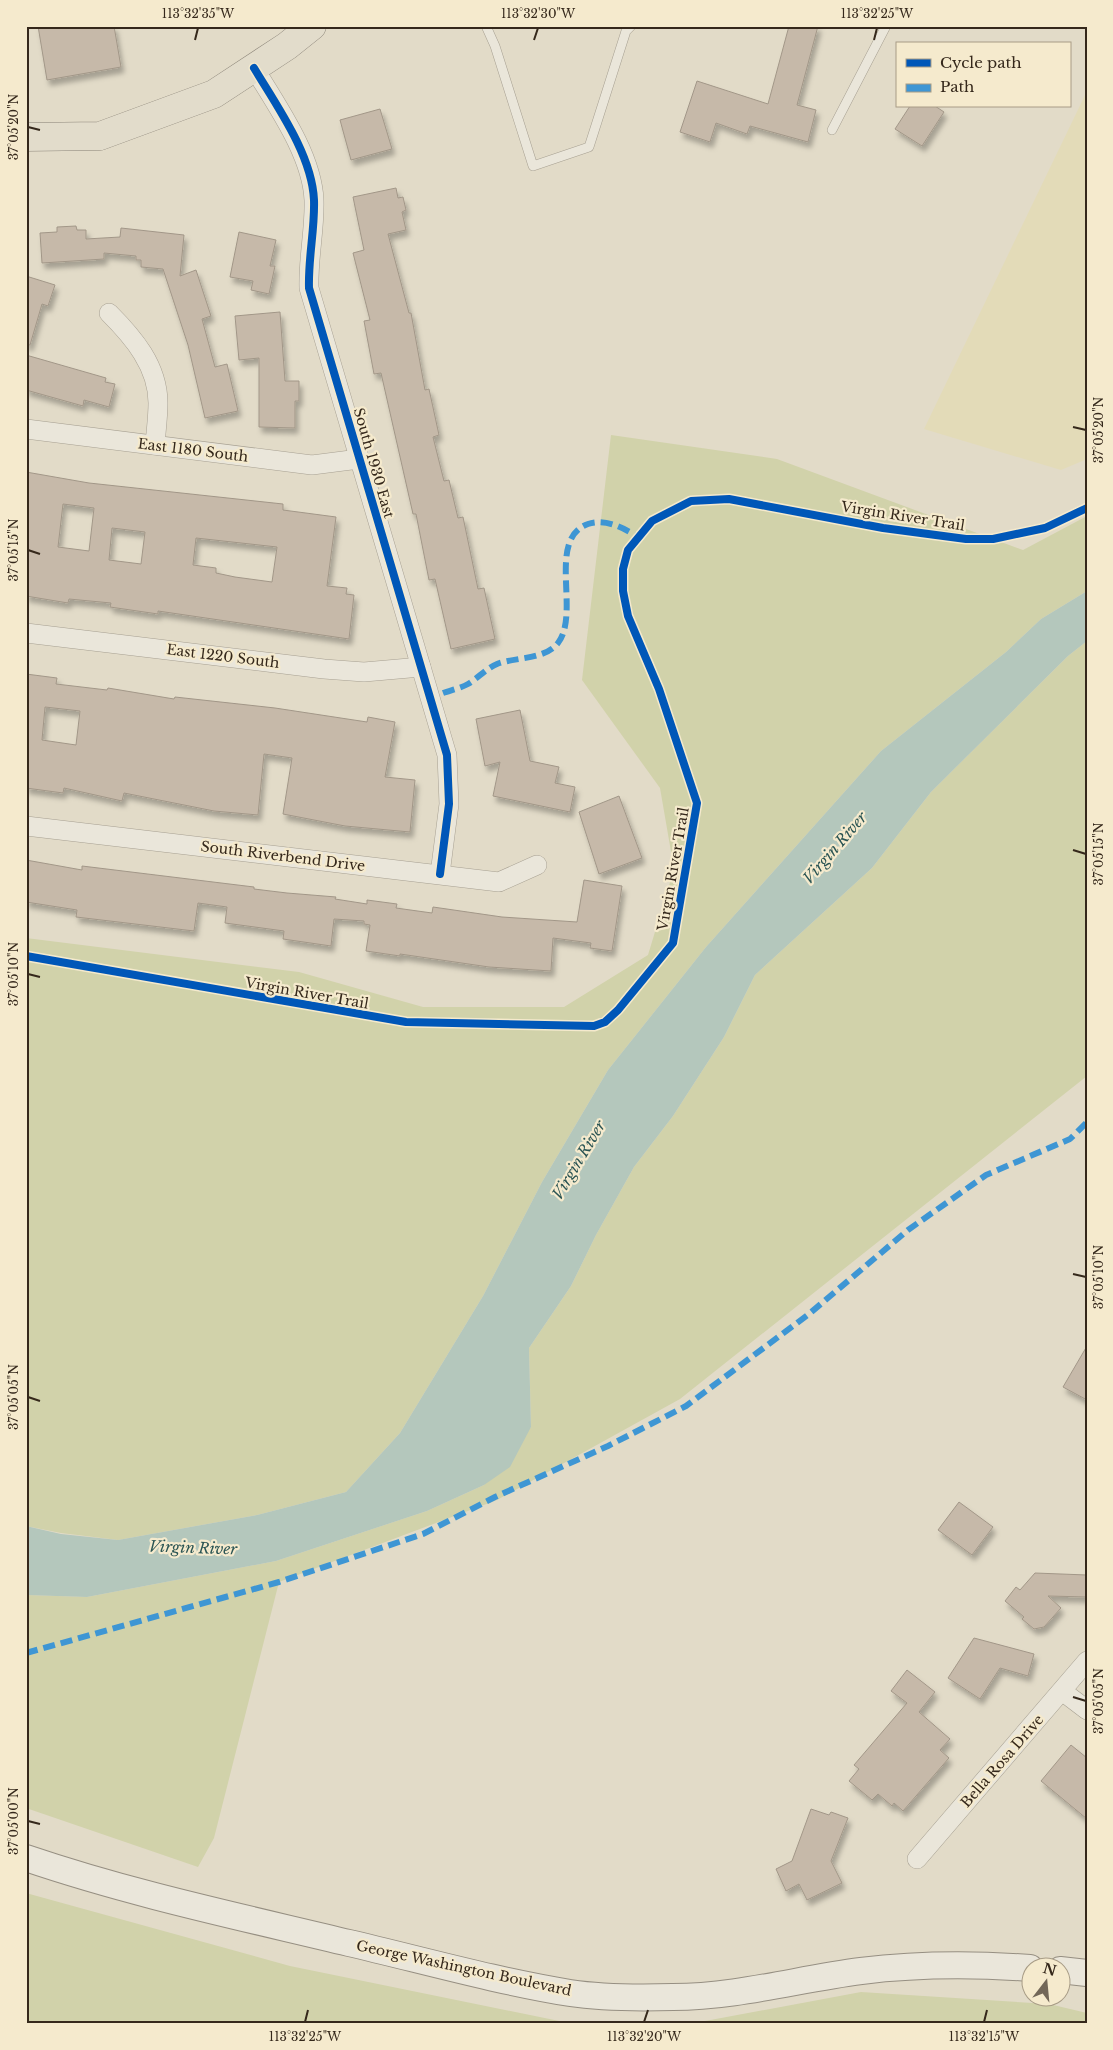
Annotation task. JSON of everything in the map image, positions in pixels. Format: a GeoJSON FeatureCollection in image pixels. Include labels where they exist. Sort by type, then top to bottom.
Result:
{"type":"FeatureCollection","features":[{"type":"Feature","properties":{"kind":"main road"},"geometry":{"type":"LineString","coordinates":[[26,137],[100,136],[214,94],[287,46],[312,26]]}},
{"type":"Feature","properties":{"kind":"main road","name":"George Washington Boulevard"},"geometry":{"type":"LineString","coordinates":[[26,1858],[100,1883],[176,1902],[504,1980],[572,1993],[675,1997],[728,1994],[859,1972],[915,1966],[991,1965],[1020,1967]]}},
{"type":"Feature","properties":{"kind":"main road"},"geometry":{"type":"LineString","coordinates":[[1070,1971],[1087,1973]]}},
{"type":"Feature","properties":{"kind":"street","name":"South 1930 East"},"geometry":{"type":"LineString","coordinates":[[254,68],[287,123],[308,171],[314,200],[308,263],[309,288],[447,756],[450,780],[440,874]]}},
{"type":"Feature","properties":{"kind":"street"},"geometry":{"type":"LineString","coordinates":[[109,313],[132,336],[150,365],[158,401],[155,445]]}},
{"type":"Feature","properties":{"kind":"street","name":"East 1180 South"},"geometry":{"type":"LineString","coordinates":[[26,429],[312,464],[360,459]]}},
{"type":"Feature","properties":{"kind":"street","name":"East 1220 South"},"geometry":{"type":"LineString","coordinates":[[26,632],[324,669],[364,672],[420,667]]}},
{"type":"Feature","properties":{"kind":"street","name":"South Riverbend Drive"},"geometry":{"type":"LineString","coordinates":[[26,826],[499,882],[537,865]]}},
{"type":"Feature","properties":{"kind":"street","name":"Bella Rosa Drive"},"geometry":{"type":"LineString","coordinates":[[917,1859],[1087,1661]]}},
{"type":"Feature","properties":{"kind":"street"},"geometry":{"type":"LineString","coordinates":[[1062,1691],[1087,1710]]}},
{"type":"Feature","properties":{"kind":"lane"},"geometry":{"type":"LineString","coordinates":[[486,26],[496,46],[533,166],[589,147],[624,38],[631,26]]}},
{"type":"Feature","properties":{"kind":"lane"},"geometry":{"type":"LineString","coordinates":[[832,130],[886,26]]}},
{"type":"Feature","properties":{"kind":"shaded area"},"geometry":{"type":"Polygon","coordinates":[[[1087,91],[1087,459],[1061,470],[924,429],[1087,91]]]}},
{"type":"Feature","properties":{"kind":"green space"},"geometry":{"type":"Polygon","coordinates":[[[611,435],[777,459],[1023,550],[1087,516],[1087,591],[1041,619],[1006,652],[881,751],[706,947],[608,1070],[542,1182],[483,1296],[400,1433],[346,1492],[257,1515],[118,1540],[61,1533],[26,1526],[26,938],[299,972],[423,1007],[564,1007],[648,955],[674,869],[660,788],[582,680],[611,435]]]}},
{"type":"Feature","properties":{"kind":"green space"},"geometry":{"type":"Polygon","coordinates":[[[1087,641],[1087,1076],[680,1399],[497,1500],[279,1582],[214,1838],[198,1867],[26,1808],[26,1595],[87,1597],[276,1561],[427,1511],[484,1485],[531,1427],[529,1348],[571,1286],[596,1235],[634,1167],[673,1116],[724,1037],[755,975],[872,868],[931,792],[1068,656],[1087,641]]]}},
{"type":"Feature","properties":{"kind":"green space"},"geometry":{"type":"Polygon","coordinates":[[[26,1893],[290,1966],[574,2024],[26,2024],[26,1893]]]}},
{"type":"Feature","properties":{"kind":"green space"},"geometry":{"type":"Polygon","coordinates":[[[861,1992],[1020,2002],[1020,2008],[1066,2008],[1087,2013],[1087,2024],[689,2024],[861,1992]]]}},
{"type":"Feature","properties":{"kind":"water","name":"Virgin River"},"geometry":{"type":"Polygon","coordinates":[[[1087,591],[1087,641],[1068,656],[931,792],[872,868],[755,975],[724,1037],[673,1116],[634,1167],[596,1235],[571,1286],[529,1348],[531,1427],[510,1467],[484,1485],[427,1511],[276,1561],[87,1597],[26,1595],[26,1526],[61,1534],[118,1540],[257,1515],[346,1492],[400,1433],[483,1296],[542,1182],[608,1070],[706,947],[881,751],[1006,652],[1041,619],[1087,591]]]}},
{"type":"Feature","properties":{"kind":"building"},"geometry":{"type":"Polygon","coordinates":[[[38,26],[114,26],[121,67],[47,80],[38,26]]]}},
{"type":"Feature","properties":{"kind":"building"},"geometry":{"type":"Polygon","coordinates":[[[789,26],[818,26],[797,105],[816,110],[808,142],[750,126],[747,134],[716,123],[710,142],[680,132],[697,81],[768,104],[789,26]]]}},
{"type":"Feature","properties":{"kind":"building"},"geometry":{"type":"Polygon","coordinates":[[[909,108],[938,108],[944,112],[922,146],[895,129],[909,108]]]}},
{"type":"Feature","properties":{"kind":"building"},"geometry":{"type":"Polygon","coordinates":[[[380,109],[392,149],[351,160],[340,120],[380,109]]]}},
{"type":"Feature","properties":{"kind":"building"},"geometry":{"type":"Polygon","coordinates":[[[396,188],[398,198],[403,197],[406,210],[402,212],[406,230],[388,234],[409,313],[411,313],[425,390],[429,389],[439,435],[433,437],[444,481],[449,480],[458,518],[463,517],[478,589],[484,588],[495,639],[451,649],[435,579],[429,580],[416,514],[413,514],[381,373],[374,374],[364,321],[370,320],[353,253],[364,250],[353,197],[396,188]]]}},
{"type":"Feature","properties":{"kind":"building"},"geometry":{"type":"Polygon","coordinates":[[[76,226],[77,230],[86,230],[86,239],[120,237],[121,228],[184,235],[180,276],[196,270],[211,316],[202,319],[215,367],[227,364],[238,411],[205,418],[188,345],[163,269],[141,267],[141,260],[136,260],[136,256],[104,253],[104,259],[42,263],[40,233],[57,232],[57,227],[76,226]]]}},
{"type":"Feature","properties":{"kind":"building"},"geometry":{"type":"Polygon","coordinates":[[[239,232],[276,240],[270,266],[275,266],[269,294],[251,290],[253,281],[230,277],[239,232]]]}},
{"type":"Feature","properties":{"kind":"building"},"geometry":{"type":"Polygon","coordinates":[[[26,276],[55,285],[48,306],[42,304],[30,345],[26,345],[26,276]]]}},
{"type":"Feature","properties":{"kind":"building"},"geometry":{"type":"Polygon","coordinates":[[[280,312],[285,381],[299,381],[299,401],[295,401],[295,428],[259,427],[259,358],[239,360],[235,316],[280,312]]]}},
{"type":"Feature","properties":{"kind":"building"},"geometry":{"type":"Polygon","coordinates":[[[26,355],[106,378],[105,382],[115,384],[109,407],[84,400],[83,406],[26,390],[26,355]]]}},
{"type":"Feature","properties":{"kind":"building"},"geometry":{"type":"Polygon","coordinates":[[[26,472],[89,483],[283,504],[283,510],[336,517],[327,586],[347,588],[346,594],[354,595],[349,639],[158,611],[158,614],[110,607],[111,603],[69,599],[68,603],[26,596],[26,472]],[[63,504],[58,547],[89,551],[94,508],[63,504]],[[112,528],[109,560],[141,564],[145,532],[112,528]],[[196,538],[193,565],[216,568],[216,573],[272,582],[277,547],[196,538]]]}},
{"type":"Feature","properties":{"kind":"building"},"geometry":{"type":"Polygon","coordinates":[[[26,674],[57,678],[56,684],[107,690],[108,688],[174,699],[175,697],[275,708],[367,722],[368,717],[395,722],[385,777],[415,780],[410,832],[345,826],[283,814],[292,758],[264,754],[258,815],[214,811],[124,793],[122,801],[64,788],[63,793],[26,788],[26,674]],[[45,707],[42,740],[76,745],[80,711],[45,707]]]}},
{"type":"Feature","properties":{"kind":"building"},"geometry":{"type":"Polygon","coordinates":[[[520,710],[530,761],[559,767],[555,783],[575,787],[570,812],[493,796],[500,762],[485,766],[476,719],[520,710]]]}},
{"type":"Feature","properties":{"kind":"building"},"geometry":{"type":"Polygon","coordinates":[[[619,796],[642,858],[599,874],[579,812],[619,796]]]}},
{"type":"Feature","properties":{"kind":"building"},"geometry":{"type":"Polygon","coordinates":[[[26,860],[82,870],[82,866],[254,887],[254,889],[336,897],[335,899],[367,904],[367,900],[397,904],[396,908],[432,913],[433,907],[502,917],[577,922],[584,880],[622,886],[612,951],[590,948],[591,943],[553,938],[551,971],[489,967],[366,951],[370,925],[364,924],[364,921],[334,919],[331,946],[283,939],[284,931],[225,923],[227,907],[198,903],[194,931],[76,917],[77,910],[26,902],[26,860]]]}},
{"type":"Feature","properties":{"kind":"building"},"geometry":{"type":"Polygon","coordinates":[[[1087,1346],[1087,1400],[1063,1387],[1087,1346]]]}},
{"type":"Feature","properties":{"kind":"building"},"geometry":{"type":"Polygon","coordinates":[[[959,1502],[993,1527],[972,1555],[938,1530],[959,1502]]]}},
{"type":"Feature","properties":{"kind":"building"},"geometry":{"type":"Polygon","coordinates":[[[1035,1573],[1087,1575],[1087,1597],[1048,1596],[1061,1608],[1044,1627],[1034,1629],[1022,1619],[1024,1617],[1005,1601],[1016,1587],[1020,1590],[1035,1573]]]}},
{"type":"Feature","properties":{"kind":"building"},"geometry":{"type":"Polygon","coordinates":[[[974,1638],[1034,1654],[1028,1676],[1000,1668],[980,1699],[948,1678],[974,1638]]]}},
{"type":"Feature","properties":{"kind":"building"},"geometry":{"type":"Polygon","coordinates":[[[907,1670],[935,1692],[919,1712],[950,1739],[940,1750],[949,1758],[903,1811],[894,1803],[892,1806],[878,1794],[872,1800],[849,1781],[859,1769],[854,1765],[907,1703],[891,1691],[907,1670]]]}},
{"type":"Feature","properties":{"kind":"building"},"geometry":{"type":"Polygon","coordinates":[[[1071,1745],[1087,1758],[1087,1819],[1041,1781],[1071,1745]]]}},
{"type":"Feature","properties":{"kind":"building"},"geometry":{"type":"Polygon","coordinates":[[[811,1809],[829,1815],[831,1812],[848,1818],[831,1861],[842,1883],[807,1900],[799,1884],[786,1891],[776,1869],[792,1861],[811,1809]]]}},
{"type":"Feature","properties":{"kind":"marked path"},"geometry":{"type":"LineString","coordinates":[[443,693],[468,684],[497,664],[538,655],[546,652],[558,643],[564,630],[566,614],[566,560],[569,545],[576,532],[588,524],[601,522],[621,527],[638,537]]}},
{"type":"Feature","properties":{"kind":"marked path"},"geometry":{"type":"LineString","coordinates":[[26,1653],[279,1582],[423,1534],[495,1497],[608,1446],[686,1406],[809,1314],[908,1230],[986,1175],[1070,1139],[1087,1122]]}},
{"type":"Feature","properties":{"kind":"cycle path"},"geometry":{"type":"LineString","coordinates":[[254,68],[292,131],[312,183],[314,222],[309,288],[447,755],[449,804],[440,874]]}},
{"type":"Feature","properties":{"kind":"cycle path","name":"Virgin River Trail"},"geometry":{"type":"LineString","coordinates":[[26,956],[406,1022],[594,1026],[605,1022],[618,1010],[673,943],[697,803],[659,689],[628,616],[623,591],[623,569],[628,550],[652,521],[691,501],[729,499],[883,528],[966,539],[993,539],[1045,528],[1087,508]]}}]}
